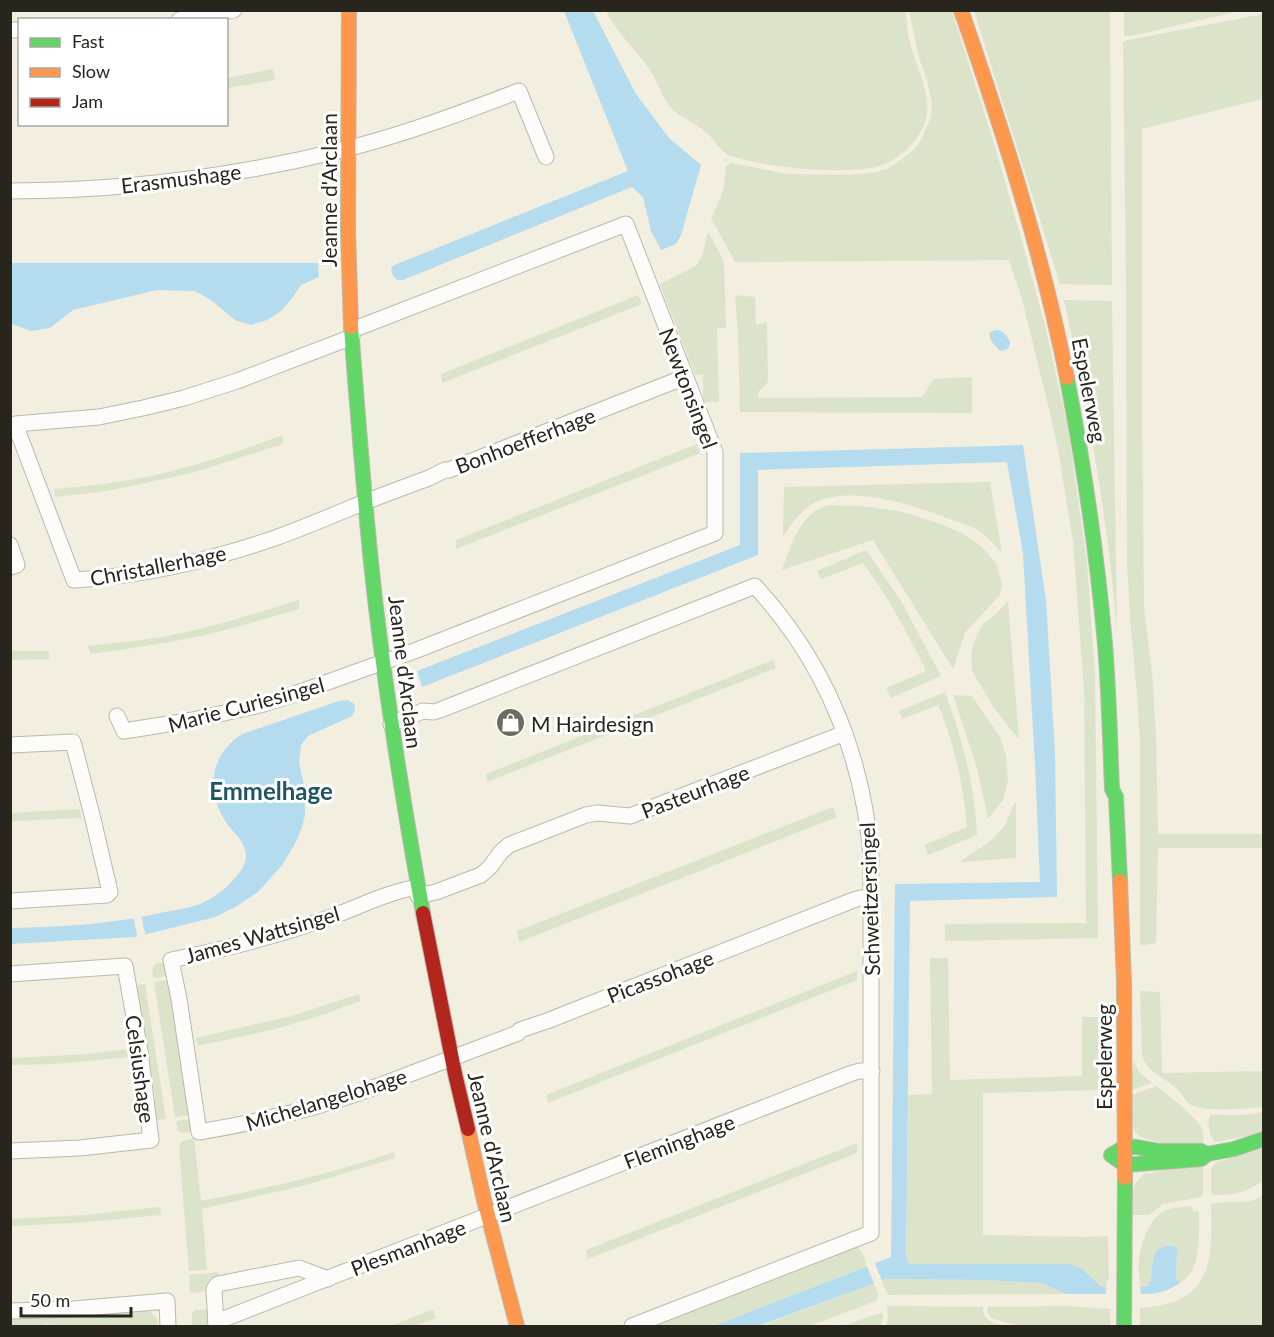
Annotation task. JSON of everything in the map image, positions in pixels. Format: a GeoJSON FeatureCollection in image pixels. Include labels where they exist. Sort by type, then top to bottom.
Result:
{"type":"FeatureCollection","features":[{"type":"Feature","properties":{"kind":"main road","name":"Jeanne d'Arclaan"},"geometry":{"type":"LineString","coordinates":[[349,10],[348,262],[364,503],[382,663],[403,807],[451,1059],[487,1216],[517,1326]]}},
{"type":"Feature","properties":{"kind":"main road","name":"Espelerweg"},"geometry":{"type":"LineString","coordinates":[[961,10],[1021,191],[1047,289],[1072,405],[1090,513],[1105,644],[1112,789],[1116,797],[1124,982],[1125,1165],[1119,1280],[1119,1308],[1124,1326]]}},
{"type":"Feature","properties":{"kind":"main road","name":"Espelerweg"},"geometry":{"type":"LineString","coordinates":[[1109,938],[1108,796],[1112,789]]}},
{"type":"Feature","properties":{"kind":"main road"},"geometry":{"type":"LineString","coordinates":[[1110,1149],[1125,1165],[1201,1159],[1207,1154],[1234,1149],[1263,1139]]}},
{"type":"Feature","properties":{"kind":"main road"},"geometry":{"type":"LineString","coordinates":[[1110,1149],[1137,1147],[1158,1151],[1201,1151],[1207,1154]]}},
{"type":"Feature","properties":{"kind":"main road"},"geometry":{"type":"LineString","coordinates":[[1110,1149],[1111,1173]]}},
{"type":"Feature","properties":{"kind":"main road","name":"Espelerweg"},"geometry":{"type":"LineString","coordinates":[[1111,1217],[1119,1280]]}},
{"type":"Feature","properties":{"kind":"main road","name":"Espelerweg"},"geometry":{"type":"LineString","coordinates":[[1114,1326],[1119,1308]]}},
{"type":"Feature","properties":{"kind":"street"},"geometry":{"type":"LineString","coordinates":[[190,18],[234,10]]}},
{"type":"Feature","properties":{"kind":"street","name":"Erasmushage"},"geometry":{"type":"LineString","coordinates":[[10,190],[106,188],[186,180],[261,168],[349,148],[440,120],[519,91],[546,157]]}},
{"type":"Feature","properties":{"kind":"street","name":"Newtonsingel"},"geometry":{"type":"LineString","coordinates":[[352,334],[626,224],[715,452],[715,533],[382,663]]}},
{"type":"Feature","properties":{"kind":"street","name":"Christallerhage"},"geometry":{"type":"LineString","coordinates":[[352,334],[237,381],[174,401],[99,417],[15,424],[74,580],[155,569],[226,553],[309,526],[364,503]]}},
{"type":"Feature","properties":{"kind":"street","name":"Bonhoefferhage"},"geometry":{"type":"LineString","coordinates":[[364,503],[685,377]]}},
{"type":"Feature","properties":{"kind":"street"},"geometry":{"type":"LineString","coordinates":[[10,546],[17,565],[10,567]]}},
{"type":"Feature","properties":{"kind":"street","name":"Schweitzersingel"},"geometry":{"type":"LineString","coordinates":[[391,723],[423,711],[440,710],[756,586],[778,612],[808,656],[823,683],[845,733],[866,809],[871,855],[871,1233],[632,1326]]}},
{"type":"Feature","properties":{"kind":"street","name":"Marie Curiesingel"},"geometry":{"type":"LineString","coordinates":[[117,716],[124,731],[194,720],[281,699],[382,663]]}},
{"type":"Feature","properties":{"kind":"street","name":"Pasteurhage"},"geometry":{"type":"LineString","coordinates":[[418,892],[436,892],[481,875],[509,845],[586,815],[597,813],[625,817],[633,815],[845,733]]}},
{"type":"Feature","properties":{"kind":"street"},"geometry":{"type":"LineString","coordinates":[[10,745],[73,742],[110,892],[107,895],[98,896],[10,901]]}},
{"type":"Feature","properties":{"kind":"street","name":"James Wattsingel"},"geometry":{"type":"LineString","coordinates":[[199,1132],[171,960],[277,934],[326,919],[401,890],[418,892]]}},
{"type":"Feature","properties":{"kind":"street","name":"Picassohage"},"geometry":{"type":"LineString","coordinates":[[451,1059],[851,901],[872,898]]}},
{"type":"Feature","properties":{"kind":"street","name":"Celsiushage"},"geometry":{"type":"LineString","coordinates":[[10,974],[125,966],[140,1051],[151,1140],[80,1148],[10,1151]]}},
{"type":"Feature","properties":{"kind":"street","name":"Michelangelohage"},"geometry":{"type":"LineString","coordinates":[[199,1132],[243,1124],[327,1102],[380,1086],[451,1059]]}},
{"type":"Feature","properties":{"kind":"street","name":"Fleminghage"},"geometry":{"type":"LineString","coordinates":[[487,1216],[847,1075],[860,1071],[872,1071]]}},
{"type":"Feature","properties":{"kind":"street","name":"Plesmanhage"},"geometry":{"type":"LineString","coordinates":[[328,1279],[299,1268],[218,1284],[214,1288],[216,1324],[487,1216]]}},
{"type":"Feature","properties":{"kind":"street"},"geometry":{"type":"LineString","coordinates":[[10,1311],[73,1309],[167,1301],[168,1326]]}},
{"type":"Feature","properties":{"kind":"green space"},"geometry":{"type":"Polygon","coordinates":[[[1124,10],[1239,11],[1124,36],[1124,10]]]}},
{"type":"Feature","properties":{"kind":"green space"},"geometry":{"type":"Polygon","coordinates":[[[606,11],[905,11],[912,51],[926,96],[925,124],[914,141],[899,156],[881,166],[868,169],[803,169],[773,166],[730,156],[707,133],[669,106],[650,70],[606,11]]]}},
{"type":"Feature","properties":{"kind":"green space"},"geometry":{"type":"Polygon","coordinates":[[[909,11],[952,11],[1020,234],[1045,325],[1068,428],[1087,562],[1095,676],[1098,938],[945,941],[945,924],[1086,923],[1084,690],[1073,542],[1050,413],[1023,303],[1009,260],[735,262],[711,218],[721,197],[726,166],[731,163],[788,174],[849,175],[878,172],[889,168],[914,150],[931,117],[932,104],[909,11]]]}},
{"type":"Feature","properties":{"kind":"green space"},"geometry":{"type":"Polygon","coordinates":[[[974,11],[1110,11],[1112,285],[1060,284],[974,11]]]}},
{"type":"Feature","properties":{"kind":"green space"},"geometry":{"type":"Polygon","coordinates":[[[1263,14],[1263,99],[1142,129],[1142,401],[1144,607],[1152,673],[1156,735],[1158,834],[1263,834],[1263,848],[1158,848],[1156,943],[1140,946],[1140,743],[1127,561],[1123,42],[1263,14]]]}},
{"type":"Feature","properties":{"kind":"green space"},"geometry":{"type":"Polygon","coordinates":[[[273,69],[275,80],[228,88],[228,78],[273,69]]]}},
{"type":"Feature","properties":{"kind":"green space"},"geometry":{"type":"Polygon","coordinates":[[[708,231],[724,262],[726,328],[717,328],[719,402],[705,402],[703,375],[695,375],[660,284],[697,265],[703,253],[708,231]]]}},
{"type":"Feature","properties":{"kind":"green space"},"geometry":{"type":"Polygon","coordinates":[[[638,295],[642,304],[442,383],[441,374],[638,295]]]}},
{"type":"Feature","properties":{"kind":"green space"},"geometry":{"type":"Polygon","coordinates":[[[735,295],[755,297],[756,325],[767,322],[768,382],[758,392],[758,398],[922,397],[934,379],[972,377],[972,413],[740,412],[735,295]]]}},
{"type":"Feature","properties":{"kind":"green space"},"geometry":{"type":"Polygon","coordinates":[[[1064,300],[1112,301],[1117,634],[1109,550],[1096,467],[1064,300]]]}},
{"type":"Feature","properties":{"kind":"green space"},"geometry":{"type":"Polygon","coordinates":[[[283,435],[283,444],[192,473],[107,491],[55,497],[54,489],[160,474],[283,435]]]}},
{"type":"Feature","properties":{"kind":"green space"},"geometry":{"type":"Polygon","coordinates":[[[697,444],[700,453],[456,549],[456,540],[697,444]]]}},
{"type":"Feature","properties":{"kind":"green space"},"geometry":{"type":"Polygon","coordinates":[[[990,482],[1002,553],[985,535],[971,527],[918,508],[863,496],[829,498],[814,503],[800,514],[783,537],[784,487],[990,482]]]}},
{"type":"Feature","properties":{"kind":"green space"},"geometry":{"type":"Polygon","coordinates":[[[828,505],[900,511],[941,524],[964,534],[981,546],[996,563],[1002,584],[1000,595],[965,633],[953,669],[873,540],[782,570],[801,526],[811,514],[828,505]]]}},
{"type":"Feature","properties":{"kind":"green space"},"geometry":{"type":"Polygon","coordinates":[[[866,550],[901,601],[941,676],[891,698],[886,688],[926,671],[897,616],[863,563],[821,579],[817,571],[866,550]]]}},
{"type":"Feature","properties":{"kind":"green space"},"geometry":{"type":"Polygon","coordinates":[[[299,600],[299,609],[196,637],[91,654],[88,646],[179,634],[299,600]]]}},
{"type":"Feature","properties":{"kind":"green space"},"geometry":{"type":"Polygon","coordinates":[[[1008,601],[1019,740],[994,708],[972,671],[971,652],[976,637],[983,624],[1008,601]]]}},
{"type":"Feature","properties":{"kind":"green space"},"geometry":{"type":"Polygon","coordinates":[[[11,651],[49,651],[49,659],[11,660],[11,651]]]}},
{"type":"Feature","properties":{"kind":"green space"},"geometry":{"type":"Polygon","coordinates":[[[773,660],[776,668],[487,782],[486,774],[773,660]]]}},
{"type":"Feature","properties":{"kind":"green space"},"geometry":{"type":"Polygon","coordinates":[[[945,692],[967,762],[974,798],[977,835],[928,855],[924,845],[967,827],[961,780],[954,750],[938,705],[902,719],[899,711],[945,692]]]}},
{"type":"Feature","properties":{"kind":"green space"},"geometry":{"type":"Polygon","coordinates":[[[953,695],[972,696],[1000,737],[1006,756],[1008,780],[1003,800],[988,819],[977,768],[953,695]]]}},
{"type":"Feature","properties":{"kind":"green space"},"geometry":{"type":"Polygon","coordinates":[[[1016,801],[1016,858],[959,862],[1000,832],[1016,801]]]}},
{"type":"Feature","properties":{"kind":"green space"},"geometry":{"type":"Polygon","coordinates":[[[833,807],[837,817],[519,942],[517,931],[833,807]]]}},
{"type":"Feature","properties":{"kind":"green space"},"geometry":{"type":"Polygon","coordinates":[[[80,809],[81,818],[11,821],[11,813],[80,809]]]}},
{"type":"Feature","properties":{"kind":"green space"},"geometry":{"type":"Polygon","coordinates":[[[930,958],[948,958],[950,1080],[1082,1076],[1082,1017],[1099,1017],[1100,1090],[983,1093],[983,1235],[1108,1236],[1109,1280],[1107,1280],[1106,1287],[1101,1287],[1092,1279],[910,1264],[906,1259],[908,1095],[932,1094],[930,958]]]}},
{"type":"Feature","properties":{"kind":"green space"},"geometry":{"type":"Polygon","coordinates":[[[167,961],[169,976],[153,978],[152,971],[155,964],[167,961]]]}},
{"type":"Feature","properties":{"kind":"green space"},"geometry":{"type":"Polygon","coordinates":[[[857,971],[857,980],[548,1103],[546,1095],[857,971]]]}},
{"type":"Feature","properties":{"kind":"green space"},"geometry":{"type":"Polygon","coordinates":[[[170,980],[191,1115],[175,1117],[154,982],[170,980]]]}},
{"type":"Feature","properties":{"kind":"green space"},"geometry":{"type":"Polygon","coordinates":[[[145,984],[166,1119],[155,1120],[152,1077],[149,1077],[134,985],[145,984]]]}},
{"type":"Feature","properties":{"kind":"green space"},"geometry":{"type":"Polygon","coordinates":[[[1140,991],[1160,992],[1162,1073],[1263,1071],[1263,1107],[1225,1109],[1196,1107],[1190,1104],[1174,1086],[1151,1069],[1142,1056],[1140,991]]]}},
{"type":"Feature","properties":{"kind":"green space"},"geometry":{"type":"Polygon","coordinates":[[[359,994],[361,1001],[319,1016],[275,1029],[198,1046],[196,1038],[295,1015],[359,994]]]}},
{"type":"Feature","properties":{"kind":"green space"},"geometry":{"type":"Polygon","coordinates":[[[128,1049],[129,1057],[56,1064],[11,1065],[11,1058],[88,1054],[128,1049]]]}},
{"type":"Feature","properties":{"kind":"green space"},"geometry":{"type":"Polygon","coordinates":[[[1134,1061],[1139,1072],[1152,1083],[1128,1091],[1134,1061]]]}},
{"type":"Feature","properties":{"kind":"green space"},"geometry":{"type":"Polygon","coordinates":[[[1156,1086],[1196,1120],[1203,1131],[1202,1146],[1155,1142],[1139,1135],[1134,1130],[1129,1096],[1156,1086]]]}},
{"type":"Feature","properties":{"kind":"green space"},"geometry":{"type":"Polygon","coordinates":[[[1263,1112],[1263,1131],[1254,1135],[1215,1142],[1211,1135],[1208,1125],[1211,1114],[1237,1115],[1263,1112]]]}},
{"type":"Feature","properties":{"kind":"green space"},"geometry":{"type":"Polygon","coordinates":[[[191,1119],[193,1132],[178,1131],[176,1121],[191,1119]]]}},
{"type":"Feature","properties":{"kind":"green space"},"geometry":{"type":"Polygon","coordinates":[[[194,1138],[201,1201],[299,1180],[394,1152],[395,1158],[306,1185],[202,1209],[207,1270],[189,1271],[179,1147],[182,1141],[194,1138]]]}},
{"type":"Feature","properties":{"kind":"green space"},"geometry":{"type":"Polygon","coordinates":[[[857,1143],[857,1153],[588,1259],[586,1250],[857,1143]]]}},
{"type":"Feature","properties":{"kind":"green space"},"geometry":{"type":"Polygon","coordinates":[[[1263,1148],[1263,1181],[1239,1193],[1212,1195],[1211,1168],[1217,1162],[1263,1148]]]}},
{"type":"Feature","properties":{"kind":"green space"},"geometry":{"type":"Polygon","coordinates":[[[1203,1163],[1203,1194],[1201,1197],[1163,1204],[1149,1215],[1129,1215],[1134,1188],[1144,1174],[1203,1163]]]}},
{"type":"Feature","properties":{"kind":"green space"},"geometry":{"type":"Polygon","coordinates":[[[1263,1196],[1263,1326],[1140,1326],[1140,1308],[1177,1300],[1195,1288],[1202,1278],[1210,1252],[1211,1204],[1250,1201],[1263,1196]]]}},
{"type":"Feature","properties":{"kind":"green space"},"geometry":{"type":"Polygon","coordinates":[[[1192,1206],[1193,1211],[1199,1212],[1198,1251],[1193,1269],[1180,1283],[1176,1278],[1177,1259],[1147,1287],[1140,1287],[1140,1257],[1143,1240],[1151,1224],[1162,1212],[1192,1206]]]}},
{"type":"Feature","properties":{"kind":"green space"},"geometry":{"type":"Polygon","coordinates":[[[160,1207],[161,1215],[11,1226],[11,1219],[84,1215],[160,1207]]]}},
{"type":"Feature","properties":{"kind":"green space"},"geometry":{"type":"Polygon","coordinates":[[[855,1246],[862,1252],[867,1266],[713,1326],[646,1326],[855,1246]]]}},
{"type":"Feature","properties":{"kind":"green space"},"geometry":{"type":"Polygon","coordinates":[[[218,1272],[219,1276],[208,1282],[208,1291],[190,1293],[189,1275],[218,1272]]]}},
{"type":"Feature","properties":{"kind":"green space"},"geometry":{"type":"Polygon","coordinates":[[[881,1280],[1041,1283],[1066,1294],[888,1295],[881,1280]]]}},
{"type":"Feature","properties":{"kind":"green space"},"geometry":{"type":"Polygon","coordinates":[[[874,1283],[879,1296],[876,1301],[809,1326],[761,1326],[874,1283]]]}},
{"type":"Feature","properties":{"kind":"green space"},"geometry":{"type":"Polygon","coordinates":[[[887,1306],[983,1307],[987,1318],[1006,1326],[886,1326],[887,1306]]]}},
{"type":"Feature","properties":{"kind":"green space"},"geometry":{"type":"Polygon","coordinates":[[[1066,1306],[1110,1309],[1110,1326],[1018,1326],[991,1318],[987,1311],[988,1307],[1066,1306]]]}},
{"type":"Feature","properties":{"kind":"green space"},"geometry":{"type":"Polygon","coordinates":[[[209,1309],[210,1326],[192,1326],[192,1314],[195,1310],[209,1309]]]}},
{"type":"Feature","properties":{"kind":"green space"},"geometry":{"type":"Polygon","coordinates":[[[433,1309],[436,1318],[414,1326],[391,1326],[433,1309]]]}},
{"type":"Feature","properties":{"kind":"green space"},"geometry":{"type":"Polygon","coordinates":[[[148,1310],[157,1318],[158,1326],[52,1326],[46,1323],[44,1326],[11,1326],[11,1319],[148,1310]]]}},
{"type":"Feature","properties":{"kind":"green space"},"geometry":{"type":"Polygon","coordinates":[[[883,1313],[881,1326],[843,1326],[868,1317],[883,1313]]]}},
{"type":"Feature","properties":{"kind":"water"},"geometry":{"type":"Polygon","coordinates":[[[564,11],[593,11],[636,94],[669,138],[701,165],[681,235],[676,244],[661,250],[651,231],[643,197],[632,187],[403,280],[397,280],[392,274],[392,266],[628,171],[564,11]]]}},
{"type":"Feature","properties":{"kind":"water"},"geometry":{"type":"Polygon","coordinates":[[[11,263],[318,263],[319,277],[301,285],[281,311],[267,320],[251,325],[235,320],[211,300],[195,291],[157,290],[73,310],[50,328],[31,331],[11,322],[11,263]]]}},
{"type":"Feature","properties":{"kind":"water"},"geometry":{"type":"Polygon","coordinates":[[[997,330],[1003,332],[1010,342],[1006,350],[1000,351],[991,341],[989,334],[997,330]]]}},
{"type":"Feature","properties":{"kind":"water"},"geometry":{"type":"Polygon","coordinates":[[[1023,445],[1046,600],[1055,753],[1057,897],[910,901],[906,1259],[910,1264],[1068,1264],[1081,1268],[1101,1287],[1106,1287],[1106,1294],[1066,1294],[1041,1283],[886,1279],[758,1326],[713,1326],[891,1257],[895,884],[1040,882],[1023,553],[1007,462],[758,470],[758,555],[422,687],[417,671],[740,545],[740,453],[1023,445]]]}},
{"type":"Feature","properties":{"kind":"water"},"geometry":{"type":"Polygon","coordinates":[[[348,700],[354,704],[355,710],[352,716],[308,736],[301,745],[299,763],[304,785],[305,815],[302,827],[283,864],[258,892],[215,917],[135,937],[11,944],[10,928],[68,926],[127,919],[196,905],[220,892],[240,872],[246,856],[244,846],[226,822],[215,798],[214,774],[223,752],[242,734],[348,700]]]}},
{"type":"Feature","properties":{"kind":"water"},"geometry":{"type":"Polygon","coordinates":[[[1167,1246],[1177,1248],[1176,1278],[1180,1283],[1161,1292],[1141,1294],[1140,1287],[1147,1287],[1150,1282],[1156,1252],[1167,1246]]]}},
{"type":"Feature","properties":{"kind":"pier"},"geometry":{"type":"Polygon","coordinates":[[[141,915],[146,938],[138,939],[133,916],[141,915]]]}},
{"type":"Feature","properties":{"kind":"pier"},"geometry":{"type":"Polygon","coordinates":[[[874,1261],[883,1283],[875,1286],[866,1264],[874,1261]]]}},
{"type":"Feature","properties":{"kind":"traffic: fast"},"geometry":{"type":"LineString","coordinates":[[351,327],[365,503],[381,650],[423,913]]}},
{"type":"Feature","properties":{"kind":"traffic: fast"},"geometry":{"type":"LineString","coordinates":[[1067,378],[1089,510],[1102,610],[1108,680],[1112,789],[1116,797],[1120,881]]}},
{"type":"Feature","properties":{"kind":"traffic: fast"},"geometry":{"type":"LineString","coordinates":[[1207,1154],[1201,1151],[1158,1151],[1125,1147],[1111,1155],[1125,1165],[1201,1159],[1207,1154],[1234,1149],[1264,1139]]}},
{"type":"Feature","properties":{"kind":"traffic: fast"},"geometry":{"type":"LineString","coordinates":[[1124,1326],[1125,1178]]}},
{"type":"Feature","properties":{"kind":"traffic: slow"},"geometry":{"type":"LineString","coordinates":[[349,10],[348,231],[351,327]]}},
{"type":"Feature","properties":{"kind":"traffic: slow"},"geometry":{"type":"LineString","coordinates":[[961,10],[1034,238],[1067,378]]}},
{"type":"Feature","properties":{"kind":"traffic: slow"},"geometry":{"type":"LineString","coordinates":[[1120,881],[1124,982],[1125,1178]]}},
{"type":"Feature","properties":{"kind":"traffic: slow"},"geometry":{"type":"LineString","coordinates":[[468,1129],[517,1326]]}},
{"type":"Feature","properties":{"kind":"traffic: jam"},"geometry":{"type":"LineString","coordinates":[[423,913],[468,1129]]}},
{"type":"Feature","properties":{"kind":"place","name":"M Hairdesign"},"geometry":{"type":"Point","coordinates":[510,723]}},
{"type":"Feature","properties":{"kind":"district","name":"Emmelhage"},"geometry":{"type":"Point","coordinates":[271,790]}}]}
